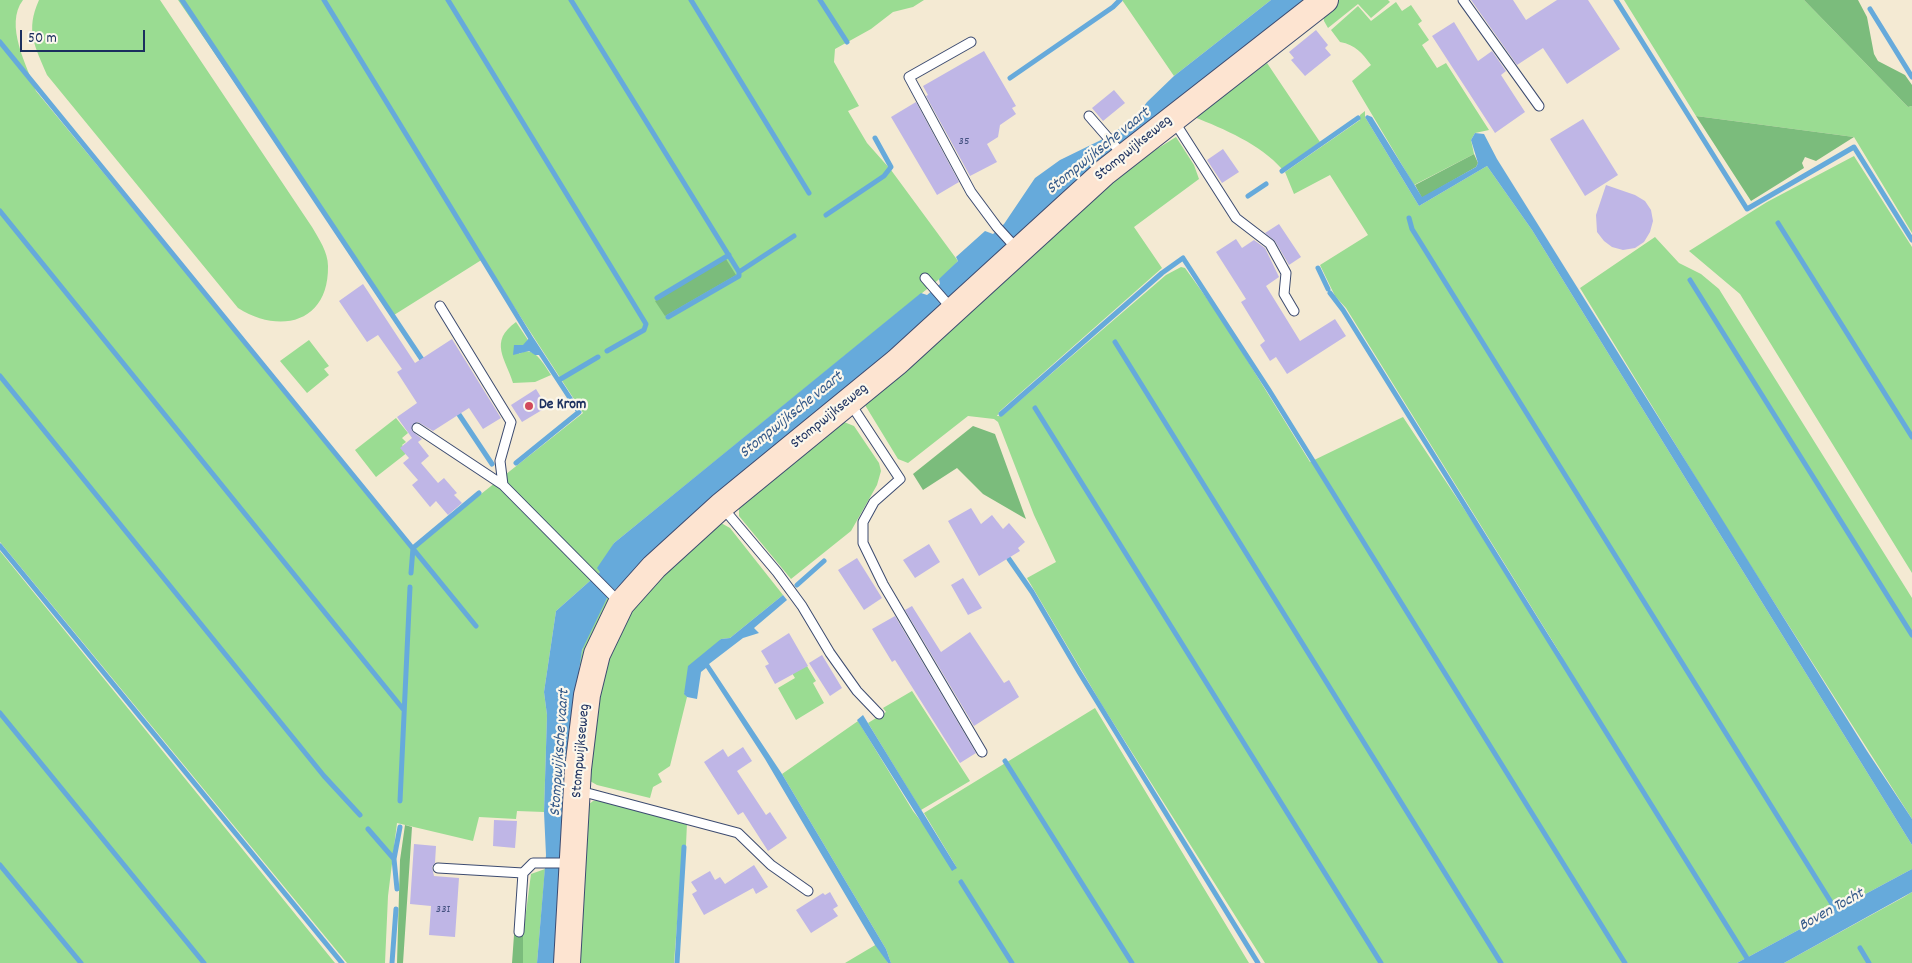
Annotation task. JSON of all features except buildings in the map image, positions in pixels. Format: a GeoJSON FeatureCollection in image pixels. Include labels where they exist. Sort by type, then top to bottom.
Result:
{"type":"FeatureCollection","features":[{"type":"Feature","properties":{"kind":"street","name":"Stompwijkseweg"},"geometry":{"type":"LineString","coordinates":[[567,963],[570,863],[583,728],[591,674],[617,599],[721,506],[897,362],[951,308],[1122,154],[1172,118],[1325,0]]}},
{"type":"Feature","properties":{"kind":"lane"},"geometry":{"type":"LineString","coordinates":[[1463,0],[1539,106]]}},
{"type":"Feature","properties":{"kind":"lane"},"geometry":{"type":"LineString","coordinates":[[971,42],[909,77],[972,192],[997,227],[1016,249]]}},
{"type":"Feature","properties":{"kind":"lane"},"geometry":{"type":"LineString","coordinates":[[1089,116],[1122,154]]}},
{"type":"Feature","properties":{"kind":"lane"},"geometry":{"type":"LineString","coordinates":[[1172,118],[1236,218],[1270,244],[1286,274],[1284,294],[1294,311]]}},
{"type":"Feature","properties":{"kind":"lane"},"geometry":{"type":"LineString","coordinates":[[928,282],[951,308]]}},
{"type":"Feature","properties":{"kind":"lane"},"geometry":{"type":"LineString","coordinates":[[440,306],[511,422],[500,461],[503,486]]}},
{"type":"Feature","properties":{"kind":"lane"},"geometry":{"type":"LineString","coordinates":[[849,401],[900,479],[874,502],[863,522],[863,544],[883,584],[982,752]]}},
{"type":"Feature","properties":{"kind":"lane"},"geometry":{"type":"LineString","coordinates":[[417,428],[503,486],[589,569],[617,599]]}},
{"type":"Feature","properties":{"kind":"lane"},"geometry":{"type":"LineString","coordinates":[[721,506],[778,572],[857,691],[879,714]]}},
{"type":"Feature","properties":{"kind":"lane"},"geometry":{"type":"LineString","coordinates":[[578,790],[738,833],[771,865],[808,891]]}},
{"type":"Feature","properties":{"kind":"lane"},"geometry":{"type":"LineString","coordinates":[[519,932],[523,873],[533,863],[570,863]]}},
{"type":"Feature","properties":{"kind":"lane"},"geometry":{"type":"LineString","coordinates":[[438,868],[523,873]]}},
{"type":"Feature","properties":{"kind":"green space"},"geometry":{"type":"Polygon","coordinates":[[[0,0],[23,0],[18,10],[16,33],[23,58],[36,91],[413,548],[583,413],[483,259],[394,315],[178,0],[924,0],[913,7],[893,12],[871,29],[835,49],[834,62],[859,106],[848,111],[867,143],[891,170],[958,261],[948,272],[614,543],[600,572],[556,611],[544,692],[547,715],[544,812],[517,811],[516,819],[479,817],[473,841],[397,823],[388,896],[385,963],[347,963],[0,542],[0,0]]]}},
{"type":"Feature","properties":{"kind":"green space"},"geometry":{"type":"Polygon","coordinates":[[[39,0],[160,0],[323,246],[328,261],[326,285],[320,300],[311,311],[300,318],[286,321],[270,321],[238,308],[47,75],[33,38],[32,30],[39,0]]]}},
{"type":"Feature","properties":{"kind":"green space"},"geometry":{"type":"Polygon","coordinates":[[[1122,0],[1271,0],[1174,76],[1122,0]]]}},
{"type":"Feature","properties":{"kind":"green space"},"geometry":{"type":"Polygon","coordinates":[[[1338,0],[1388,0],[1390,2],[1371,18],[1358,4],[1328,28],[1324,21],[1323,12],[1338,0]]]}},
{"type":"Feature","properties":{"kind":"green space"},"geometry":{"type":"Polygon","coordinates":[[[1624,0],[1804,0],[1908,107],[1912,106],[1912,233],[1854,137],[1696,116],[1624,0]]]}},
{"type":"Feature","properties":{"kind":"green space"},"geometry":{"type":"Polygon","coordinates":[[[1804,0],[1858,0],[1867,17],[1874,54],[1878,61],[1905,75],[1912,85],[1912,106],[1908,107],[1804,0]]]}},
{"type":"Feature","properties":{"kind":"green space"},"geometry":{"type":"Polygon","coordinates":[[[1396,2],[1402,11],[1411,5],[1422,21],[1418,24],[1429,40],[1422,45],[1437,68],[1446,63],[1489,130],[1475,133],[1471,140],[1474,154],[1414,185],[1352,81],[1371,65],[1358,50],[1340,42],[1331,30],[1358,6],[1371,21],[1396,2]]]}},
{"type":"Feature","properties":{"kind":"green space"},"geometry":{"type":"Polygon","coordinates":[[[1267,63],[1320,142],[1282,169],[1252,145],[1229,132],[1194,117],[1267,63]]]}},
{"type":"Feature","properties":{"kind":"green space"},"geometry":{"type":"Polygon","coordinates":[[[1365,111],[1365,117],[1419,206],[1487,166],[1532,230],[1912,845],[1912,869],[1737,963],[1265,963],[1102,705],[1027,578],[1056,562],[1034,515],[998,422],[994,419],[968,416],[908,463],[898,459],[865,405],[1133,164],[1176,137],[1194,165],[1199,179],[1134,227],[1162,268],[1000,411],[997,416],[1002,416],[1166,275],[1181,267],[1185,268],[1223,321],[1310,462],[1403,417],[1563,658],[1346,308],[1335,296],[1320,265],[1368,235],[1330,175],[1294,194],[1285,172],[1360,120],[1360,115],[1365,111]]]}},
{"type":"Feature","properties":{"kind":"green space"},"geometry":{"type":"Polygon","coordinates":[[[1696,116],[1854,137],[1816,161],[1805,157],[1802,163],[1804,168],[1751,201],[1696,116]]]}},
{"type":"Feature","properties":{"kind":"green space"},"geometry":{"type":"Polygon","coordinates":[[[1474,154],[1478,163],[1476,167],[1422,198],[1415,185],[1474,154]]]}},
{"type":"Feature","properties":{"kind":"green space"},"geometry":{"type":"Polygon","coordinates":[[[1854,156],[1912,247],[1912,573],[1740,294],[1689,251],[1767,202],[1854,156]]]}},
{"type":"Feature","properties":{"kind":"green space"},"geometry":{"type":"Polygon","coordinates":[[[1655,237],[1679,263],[1701,274],[1719,289],[1912,598],[1912,819],[1721,519],[1580,288],[1655,237]]]}},
{"type":"Feature","properties":{"kind":"green space"},"geometry":{"type":"Polygon","coordinates":[[[726,259],[736,275],[665,316],[655,301],[726,259]]]}},
{"type":"Feature","properties":{"kind":"green space"},"geometry":{"type":"Polygon","coordinates":[[[516,322],[528,340],[519,354],[529,352],[534,354],[542,361],[551,375],[535,382],[513,383],[503,358],[501,344],[508,329],[516,322]]]}},
{"type":"Feature","properties":{"kind":"green space"},"geometry":{"type":"Polygon","coordinates":[[[309,340],[329,366],[324,369],[329,375],[307,393],[280,361],[309,340]]]}},
{"type":"Feature","properties":{"kind":"green space"},"geometry":{"type":"Polygon","coordinates":[[[396,418],[408,433],[402,438],[406,442],[402,445],[408,452],[376,477],[355,450],[396,418]]]}},
{"type":"Feature","properties":{"kind":"green space"},"geometry":{"type":"Polygon","coordinates":[[[844,422],[854,426],[879,463],[881,471],[877,485],[851,531],[791,579],[739,516],[739,507],[844,422]]]}},
{"type":"Feature","properties":{"kind":"green space"},"geometry":{"type":"Polygon","coordinates":[[[973,426],[995,434],[1026,519],[983,494],[957,468],[923,490],[913,474],[973,426]]]}},
{"type":"Feature","properties":{"kind":"green space"},"geometry":{"type":"Polygon","coordinates":[[[721,523],[730,528],[783,595],[730,638],[721,639],[684,693],[687,697],[670,766],[658,774],[662,782],[653,787],[650,798],[597,785],[588,780],[602,674],[623,624],[653,583],[721,523]]]}},
{"type":"Feature","properties":{"kind":"green space"},"geometry":{"type":"Polygon","coordinates":[[[0,551],[335,963],[0,963],[0,551]]]}},
{"type":"Feature","properties":{"kind":"green space"},"geometry":{"type":"Polygon","coordinates":[[[608,596],[609,599],[582,679],[580,668],[583,646],[608,596]]]}},
{"type":"Feature","properties":{"kind":"green space"},"geometry":{"type":"Polygon","coordinates":[[[801,656],[816,681],[813,683],[824,703],[796,720],[778,688],[795,678],[787,665],[801,656]]]}},
{"type":"Feature","properties":{"kind":"green space"},"geometry":{"type":"Polygon","coordinates":[[[912,691],[970,781],[921,810],[868,723],[886,712],[883,708],[912,691]]]}},
{"type":"Feature","properties":{"kind":"green space"},"geometry":{"type":"Polygon","coordinates":[[[1095,708],[1249,963],[891,963],[886,949],[782,774],[858,721],[913,811],[957,868],[924,813],[1095,708]]]}},
{"type":"Feature","properties":{"kind":"green space"},"geometry":{"type":"Polygon","coordinates":[[[600,800],[687,823],[686,845],[683,845],[674,963],[577,963],[588,805],[593,801],[600,800]]]}},
{"type":"Feature","properties":{"kind":"green space"},"geometry":{"type":"Polygon","coordinates":[[[405,825],[412,827],[403,963],[397,963],[400,860],[405,825]]]}},
{"type":"Feature","properties":{"kind":"green space"},"geometry":{"type":"Polygon","coordinates":[[[545,869],[537,963],[523,963],[523,935],[531,874],[545,869]]]}},
{"type":"Feature","properties":{"kind":"green space"},"geometry":{"type":"Polygon","coordinates":[[[1912,892],[1912,963],[1784,963],[1904,897],[1912,892]]]}},
{"type":"Feature","properties":{"kind":"green space"},"geometry":{"type":"Polygon","coordinates":[[[514,935],[523,935],[523,963],[512,963],[514,935]]]}},
{"type":"Feature","properties":{"kind":"green space"},"geometry":{"type":"Polygon","coordinates":[[[877,944],[888,963],[845,963],[877,944]]]}},
{"type":"Feature","properties":{"kind":"water","name":"Stompwijksche vaart"},"geometry":{"type":"Polygon","coordinates":[[[1271,0],[1312,0],[693,518],[608,596],[582,650],[579,671],[582,679],[559,963],[537,963],[546,855],[544,812],[547,715],[544,692],[556,611],[600,572],[597,568],[614,543],[921,293],[927,295],[940,284],[939,279],[958,261],[956,257],[985,231],[993,234],[1004,224],[1035,178],[1060,160],[1101,140],[1134,120],[1147,102],[1174,76],[1271,0]]]}},
{"type":"Feature","properties":{"kind":"water"},"geometry":{"type":"Polygon","coordinates":[[[1367,115],[1372,117],[1422,197],[1476,167],[1478,163],[1471,140],[1475,133],[1484,134],[1497,159],[1867,751],[1912,819],[1912,845],[1532,230],[1487,166],[1419,206],[1365,117],[1367,115]]]}},
{"type":"Feature","properties":{"kind":"water"},"geometry":{"type":"Polygon","coordinates":[[[530,337],[543,355],[535,355],[529,351],[513,355],[514,345],[523,345],[530,337]]]}},
{"type":"Feature","properties":{"kind":"water"},"geometry":{"type":"Polygon","coordinates":[[[783,595],[787,600],[754,628],[759,633],[743,638],[709,664],[782,774],[886,949],[891,963],[888,963],[875,945],[765,759],[706,668],[701,672],[697,699],[687,697],[684,694],[688,666],[721,639],[730,638],[783,595]]]}},
{"type":"Feature","properties":{"kind":"water"},"geometry":{"type":"Polygon","coordinates":[[[863,715],[957,868],[952,871],[857,720],[863,715]]]}},
{"type":"Feature","properties":{"kind":"water"},"geometry":{"type":"Polygon","coordinates":[[[1912,869],[1912,892],[1784,963],[1737,963],[1912,869]]]}},
{"type":"Feature","properties":{"kind":"waterway"},"geometry":{"type":"LineString","coordinates":[[182,0],[425,364]]}},
{"type":"Feature","properties":{"kind":"waterway"},"geometry":{"type":"LineString","coordinates":[[324,0],[530,337],[579,412],[516,463]]}},
{"type":"Feature","properties":{"kind":"waterway"},"geometry":{"type":"LineString","coordinates":[[448,0],[646,324],[644,330],[607,351]]}},
{"type":"Feature","properties":{"kind":"waterway"},"geometry":{"type":"LineString","coordinates":[[571,0],[739,272],[794,236]]}},
{"type":"Feature","properties":{"kind":"waterway"},"geometry":{"type":"LineString","coordinates":[[691,0],[809,193]]}},
{"type":"Feature","properties":{"kind":"waterway"},"geometry":{"type":"LineString","coordinates":[[820,0],[847,42]]}},
{"type":"Feature","properties":{"kind":"waterway"},"geometry":{"type":"LineString","coordinates":[[1010,78],[1113,7],[1120,0]]}},
{"type":"Feature","properties":{"kind":"waterway"},"geometry":{"type":"LineString","coordinates":[[1616,0],[1747,209],[1854,147],[1912,240]]}},
{"type":"Feature","properties":{"kind":"waterway"},"geometry":{"type":"LineString","coordinates":[[1870,9],[1912,77]]}},
{"type":"Feature","properties":{"kind":"waterway"},"geometry":{"type":"LineString","coordinates":[[0,42],[476,626]]}},
{"type":"Feature","properties":{"kind":"waterway"},"geometry":{"type":"LineString","coordinates":[[1282,171],[1358,118]]}},
{"type":"Feature","properties":{"kind":"waterway"},"geometry":{"type":"LineString","coordinates":[[826,215],[884,176],[891,167],[875,138]]}},
{"type":"Feature","properties":{"kind":"waterway"},"geometry":{"type":"LineString","coordinates":[[1248,196],[1266,184]]}},
{"type":"Feature","properties":{"kind":"waterway"},"geometry":{"type":"LineString","coordinates":[[0,211],[403,709]]}},
{"type":"Feature","properties":{"kind":"waterway","name":"Boven Tocht"},"geometry":{"type":"LineString","coordinates":[[1409,218],[1412,229],[1839,915]]}},
{"type":"Feature","properties":{"kind":"waterway"},"geometry":{"type":"LineString","coordinates":[[1778,223],[1912,437]]}},
{"type":"Feature","properties":{"kind":"waterway"},"geometry":{"type":"LineString","coordinates":[[657,298],[729,255]]}},
{"type":"Feature","properties":{"kind":"waterway"},"geometry":{"type":"LineString","coordinates":[[1001,414],[1162,273],[1183,258],[1269,390],[1625,963]]}},
{"type":"Feature","properties":{"kind":"waterway"},"geometry":{"type":"LineString","coordinates":[[1318,268],[1328,289]]}},
{"type":"Feature","properties":{"kind":"waterway"},"geometry":{"type":"LineString","coordinates":[[668,317],[739,276],[739,272]]}},
{"type":"Feature","properties":{"kind":"waterway"},"geometry":{"type":"LineString","coordinates":[[1690,280],[1912,635]]}},
{"type":"Feature","properties":{"kind":"waterway"},"geometry":{"type":"LineString","coordinates":[[1330,293],[1343,310],[1750,963]]}},
{"type":"Feature","properties":{"kind":"waterway"},"geometry":{"type":"LineString","coordinates":[[1115,342],[1501,963]]}},
{"type":"Feature","properties":{"kind":"waterway"},"geometry":{"type":"LineString","coordinates":[[559,380],[598,357]]}},
{"type":"Feature","properties":{"kind":"waterway"},"geometry":{"type":"LineString","coordinates":[[0,376],[324,776],[360,815]]}},
{"type":"Feature","properties":{"kind":"waterway"},"geometry":{"type":"LineString","coordinates":[[1035,408],[1381,963]]}},
{"type":"Feature","properties":{"kind":"waterway"},"geometry":{"type":"LineString","coordinates":[[456,410],[492,464]]}},
{"type":"Feature","properties":{"kind":"waterway"},"geometry":{"type":"LineString","coordinates":[[411,573],[413,548],[479,493]]}},
{"type":"Feature","properties":{"kind":"waterway"},"geometry":{"type":"LineString","coordinates":[[0,546],[342,963]]}},
{"type":"Feature","properties":{"kind":"waterway"},"geometry":{"type":"LineString","coordinates":[[1009,559],[1032,592],[1258,963]]}},
{"type":"Feature","properties":{"kind":"waterway"},"geometry":{"type":"LineString","coordinates":[[797,585],[824,561]]}},
{"type":"Feature","properties":{"kind":"waterway"},"geometry":{"type":"LineString","coordinates":[[400,801],[410,587]]}},
{"type":"Feature","properties":{"kind":"waterway"},"geometry":{"type":"LineString","coordinates":[[0,713],[204,963]]}},
{"type":"Feature","properties":{"kind":"waterway"},"geometry":{"type":"LineString","coordinates":[[1005,761],[1132,963]]}},
{"type":"Feature","properties":{"kind":"waterway"},"geometry":{"type":"LineString","coordinates":[[397,889],[394,859],[400,827]]}},
{"type":"Feature","properties":{"kind":"waterway"},"geometry":{"type":"LineString","coordinates":[[368,829],[394,859]]}},
{"type":"Feature","properties":{"kind":"waterway"},"geometry":{"type":"LineString","coordinates":[[677,963],[684,847]]}},
{"type":"Feature","properties":{"kind":"waterway"},"geometry":{"type":"LineString","coordinates":[[0,865],[81,963]]}},
{"type":"Feature","properties":{"kind":"waterway"},"geometry":{"type":"LineString","coordinates":[[961,882],[1012,963]]}},
{"type":"Feature","properties":{"kind":"waterway"},"geometry":{"type":"LineString","coordinates":[[392,963],[396,909]]}},
{"type":"Feature","properties":{"kind":"waterway"},"geometry":{"type":"LineString","coordinates":[[1860,948],[1869,963]]}},
{"type":"Feature","properties":{"kind":"place","name":"De Krom"},"geometry":{"type":"Point","coordinates":[529,406]}}]}
